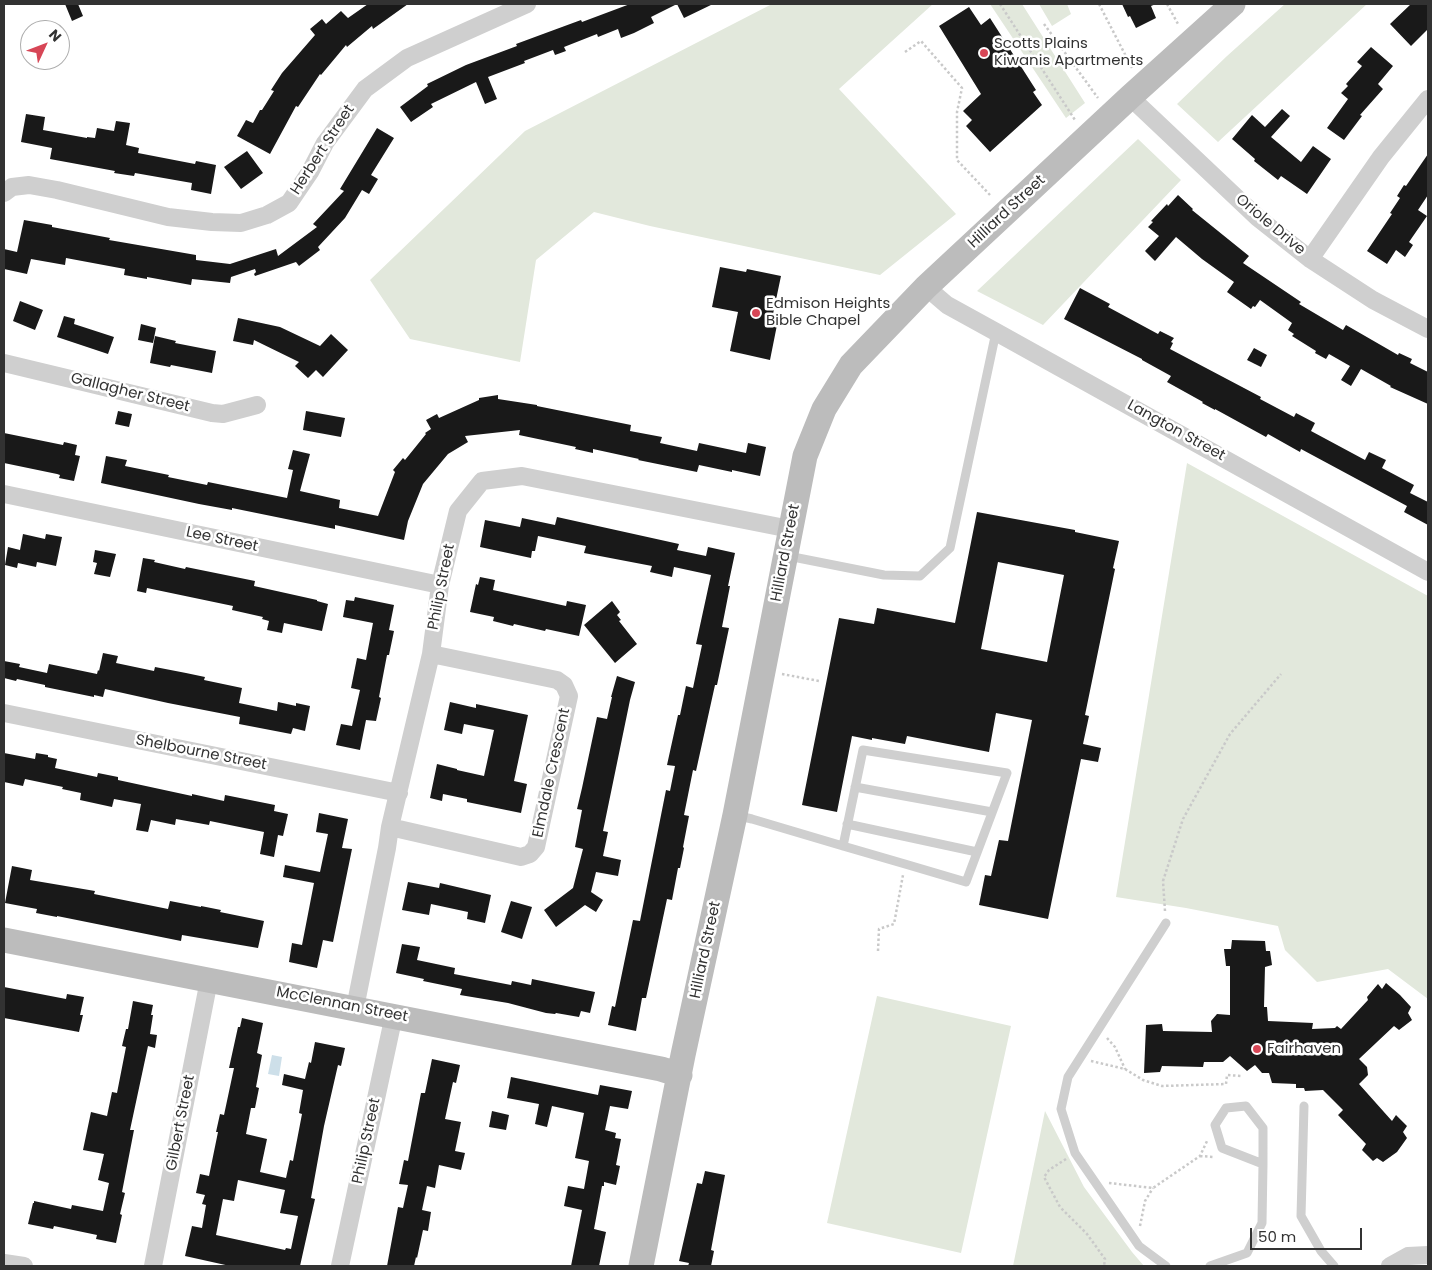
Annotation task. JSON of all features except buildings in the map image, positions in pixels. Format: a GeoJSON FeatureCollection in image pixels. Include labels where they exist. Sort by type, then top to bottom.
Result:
{"type":"FeatureCollection","features":[{"type":"Feature","properties":{"kind":"street","name":"Herbert Street"},"geometry":{"type":"LineString","coordinates":[[8,190],[29,185],[168,217],[212,222],[241,223],[267,215],[289,203],[310,172],[325,144],[365,89],[407,58],[527,4]]}},
{"type":"Feature","properties":{"kind":"street","name":"Hilliard Street"},"geometry":{"type":"LineString","coordinates":[[641,1266],[735,814],[805,456],[824,409],[851,365],[926,287],[1233,4]]}},
{"type":"Feature","properties":{"kind":"street","name":"Oriole Drive"},"geometry":{"type":"LineString","coordinates":[[1130,97],[1258,218],[1310,259],[1373,300],[1428,329]]}},
{"type":"Feature","properties":{"kind":"street"},"geometry":{"type":"LineString","coordinates":[[1310,259],[1381,156],[1428,99]]}},
{"type":"Feature","properties":{"kind":"street","name":"Langton Street"},"geometry":{"type":"LineString","coordinates":[[926,287],[948,305],[1428,572]]}},
{"type":"Feature","properties":{"kind":"street","name":"Gallagher Street"},"geometry":{"type":"LineString","coordinates":[[4,363],[212,413],[223,414],[257,405]]}},
{"type":"Feature","properties":{"kind":"street","name":"Philip Street"},"geometry":{"type":"LineString","coordinates":[[355,1008],[390,827],[431,654],[440,585],[458,511],[482,481],[522,476],[790,529]]}},
{"type":"Feature","properties":{"kind":"street","name":"Lee Street"},"geometry":{"type":"LineString","coordinates":[[4,494],[440,585]]}},
{"type":"Feature","properties":{"kind":"street","name":"Elmdale Crescent"},"geometry":{"type":"LineString","coordinates":[[390,827],[521,857],[530,854],[536,847],[569,696],[564,686],[557,680],[431,654]]}},
{"type":"Feature","properties":{"kind":"street","name":"Shelbourne Street"},"geometry":{"type":"LineString","coordinates":[[4,713],[399,793]]}},
{"type":"Feature","properties":{"kind":"street","name":"McClennan Street"},"geometry":{"type":"LineString","coordinates":[[4,940],[661,1068],[680,1075]]}},
{"type":"Feature","properties":{"kind":"street","name":"Gilbert Street"},"geometry":{"type":"LineString","coordinates":[[153,1266],[210,980]]}},
{"type":"Feature","properties":{"kind":"street","name":"Philip Street"},"geometry":{"type":"LineString","coordinates":[[340,1266],[394,1016]]}},
{"type":"Feature","properties":{"kind":"street"},"geometry":{"type":"LineString","coordinates":[[1390,1266],[1408,1256],[1428,1255]]}},
{"type":"Feature","properties":{"kind":"street"},"geometry":{"type":"LineString","coordinates":[[4,1263],[24,1266]]}},
{"type":"Feature","properties":{"kind":"lane"},"geometry":{"type":"LineString","coordinates":[[785,555],[884,575],[920,576],[950,548],[996,332]]}},
{"type":"Feature","properties":{"kind":"lane"},"geometry":{"type":"LineString","coordinates":[[735,814],[843,846],[966,882],[1007,773],[863,750],[843,846]]}},
{"type":"Feature","properties":{"kind":"lane"},"geometry":{"type":"LineString","coordinates":[[855,787],[992,812]]}},
{"type":"Feature","properties":{"kind":"lane"},"geometry":{"type":"LineString","coordinates":[[847,824],[977,852]]}},
{"type":"Feature","properties":{"kind":"lane"},"geometry":{"type":"LineString","coordinates":[[1166,923],[1068,1077],[1061,1109],[1075,1153],[1137,1243],[1166,1266]]}},
{"type":"Feature","properties":{"kind":"lane"},"geometry":{"type":"LineString","coordinates":[[1210,1266],[1246,1253],[1262,1223],[1263,1164],[1263,1128],[1246,1106],[1226,1108],[1215,1125],[1222,1148],[1263,1164]]}},
{"type":"Feature","properties":{"kind":"lane"},"geometry":{"type":"LineString","coordinates":[[1304,1106],[1301,1216],[1322,1251],[1334,1266]]}},
{"type":"Feature","properties":{"kind":"path"},"geometry":{"type":"LineString","coordinates":[[1000,4],[1075,120]]}},
{"type":"Feature","properties":{"kind":"path"},"geometry":{"type":"LineString","coordinates":[[1099,4],[1132,68]]}},
{"type":"Feature","properties":{"kind":"path"},"geometry":{"type":"LineString","coordinates":[[1167,4],[1178,24]]}},
{"type":"Feature","properties":{"kind":"path"},"geometry":{"type":"LineString","coordinates":[[1044,24],[1098,98]]}},
{"type":"Feature","properties":{"kind":"path"},"geometry":{"type":"LineString","coordinates":[[905,52],[921,40],[962,88],[957,112],[957,160],[990,195]]}},
{"type":"Feature","properties":{"kind":"path"},"geometry":{"type":"LineString","coordinates":[[763,669],[820,680]]}},
{"type":"Feature","properties":{"kind":"path"},"geometry":{"type":"LineString","coordinates":[[1166,923],[1163,881],[1183,818],[1230,734],[1281,674]]}},
{"type":"Feature","properties":{"kind":"path"},"geometry":{"type":"LineString","coordinates":[[878,951],[879,929],[894,924],[905,864]]}},
{"type":"Feature","properties":{"kind":"path"},"geometry":{"type":"LineString","coordinates":[[1098,1030],[1115,1047],[1126,1069]]}},
{"type":"Feature","properties":{"kind":"path"},"geometry":{"type":"LineString","coordinates":[[1081,1057],[1105,1065],[1126,1069],[1143,1080],[1162,1086],[1226,1084],[1227,1075],[1241,1076]]}},
{"type":"Feature","properties":{"kind":"path"},"geometry":{"type":"LineString","coordinates":[[1137,1243],[1146,1201],[1152,1188],[1200,1156],[1215,1125]]}},
{"type":"Feature","properties":{"kind":"path"},"geometry":{"type":"LineString","coordinates":[[1075,1153],[1049,1170],[1044,1177],[1060,1207],[1087,1234],[1105,1259],[1104,1266]]}},
{"type":"Feature","properties":{"kind":"path"},"geometry":{"type":"LineString","coordinates":[[1095,1182],[1152,1188]]}},
{"type":"Feature","properties":{"kind":"shaded area"},"geometry":{"type":"Polygon","coordinates":[[[772,4],[933,4],[839,89],[956,214],[880,275],[650,226],[594,212],[536,260],[520,362],[410,339],[370,280],[525,131],[772,4]]]}},
{"type":"Feature","properties":{"kind":"shaded area"},"geometry":{"type":"Polygon","coordinates":[[[990,4],[1022,4],[1085,103],[1066,118],[990,4]]]}},
{"type":"Feature","properties":{"kind":"shaded area"},"geometry":{"type":"Polygon","coordinates":[[[1039,4],[1067,4],[1071,14],[1052,26],[1039,4]]]}},
{"type":"Feature","properties":{"kind":"shaded area"},"geometry":{"type":"Polygon","coordinates":[[[1285,4],[1367,4],[1218,142],[1177,104],[1285,4]]]}},
{"type":"Feature","properties":{"kind":"shaded area"},"geometry":{"type":"Polygon","coordinates":[[[1138,139],[1181,180],[1043,325],[977,291],[1138,139]]]}},
{"type":"Feature","properties":{"kind":"shaded area"},"geometry":{"type":"Polygon","coordinates":[[[1187,463],[1428,596],[1428,999],[1388,969],[1317,982],[1285,950],[1278,926],[1186,908],[1116,897],[1187,463]]]}},
{"type":"Feature","properties":{"kind":"shaded area"},"geometry":{"type":"Polygon","coordinates":[[[877,996],[1011,1026],[961,1253],[827,1223],[877,996]]]}},
{"type":"Feature","properties":{"kind":"shaded area"},"geometry":{"type":"Polygon","coordinates":[[[1045,1111],[1084,1187],[1144,1266],[1013,1266],[1045,1111]]]}},
{"type":"Feature","properties":{"kind":"water"},"geometry":{"type":"Polygon","coordinates":[[[272,1055],[282,1057],[279,1076],[268,1074],[272,1055]]]}},
{"type":"Feature","properties":{"kind":"place","name":"Scotts Plains Kiwanis Apartments"},"geometry":{"type":"Point","coordinates":[984,53]}},
{"type":"Feature","properties":{"kind":"place","name":"Edmison Heights Bible Chapel"},"geometry":{"type":"Point","coordinates":[756,313]}},
{"type":"Feature","properties":{"kind":"place","name":"Fairhaven"},"geometry":{"type":"Point","coordinates":[1257,1049]}}]}
